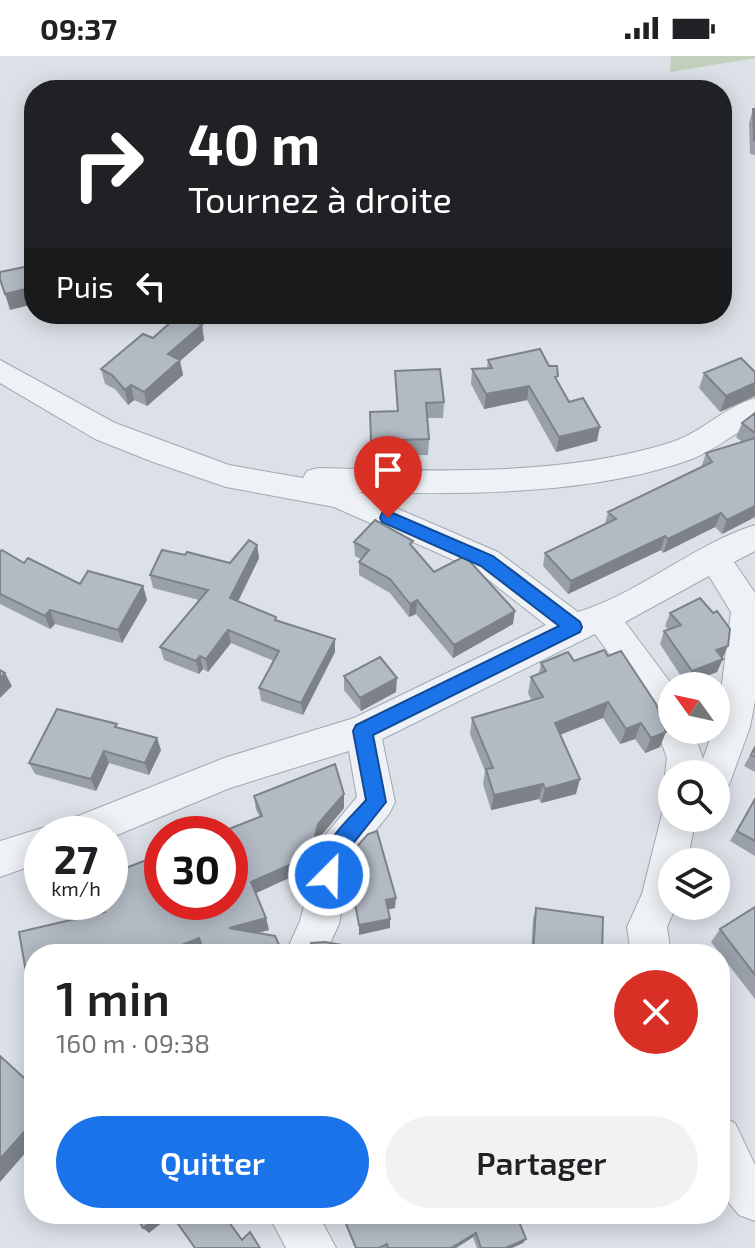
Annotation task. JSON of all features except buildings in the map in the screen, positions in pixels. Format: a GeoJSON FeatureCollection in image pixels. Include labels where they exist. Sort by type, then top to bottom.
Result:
{"type":"FeatureCollection","features":[{"type":"Feature","properties":{"kind":"street"},"geometry":{"type":"LineString","coordinates":[[0,370],[105,431],[226,476],[339,496],[487,561],[588,623],[658,696]]}},
{"type":"Feature","properties":{"kind":"street"},"geometry":{"type":"LineString","coordinates":[[226,476],[423,482],[547,476],[663,457],[684,450],[755,408]]}},
{"type":"Feature","properties":{"kind":"street"},"geometry":{"type":"LineString","coordinates":[[120,816],[224,774],[363,731],[588,623],[755,537]]}},
{"type":"Feature","properties":{"kind":"street"},"geometry":{"type":"LineString","coordinates":[[713,556],[748,610],[741,684],[721,760]]}},
{"type":"Feature","properties":{"kind":"street"},"geometry":{"type":"LineString","coordinates":[[310,944],[319,924],[335,851],[376,802],[363,731]]}},
{"type":"Feature","properties":{"kind":"street"},"geometry":{"type":"LineString","coordinates":[[650,944],[647,927],[661,895],[680,832]]}},
{"type":"Feature","properties":{"kind":"street"},"geometry":{"type":"LineString","coordinates":[[0,859],[24,851]]}},
{"type":"Feature","properties":{"kind":"street"},"geometry":{"type":"LineString","coordinates":[[730,1162],[736,1177],[755,1199]]}},
{"type":"Feature","properties":{"kind":"street"},"geometry":{"type":"LineString","coordinates":[[297,1224],[313,1248]]}},
{"type":"Feature","properties":{"kind":"green space"},"geometry":{"type":"Polygon","coordinates":[[[671,56],[755,56],[755,58],[670,72],[671,56]]]}},
{"type":"Feature","properties":{"kind":"route"},"geometry":{"type":"LineString","coordinates":[[329,875],[335,851],[376,802],[363,731],[573,627],[487,561],[388,518]]}}]}
